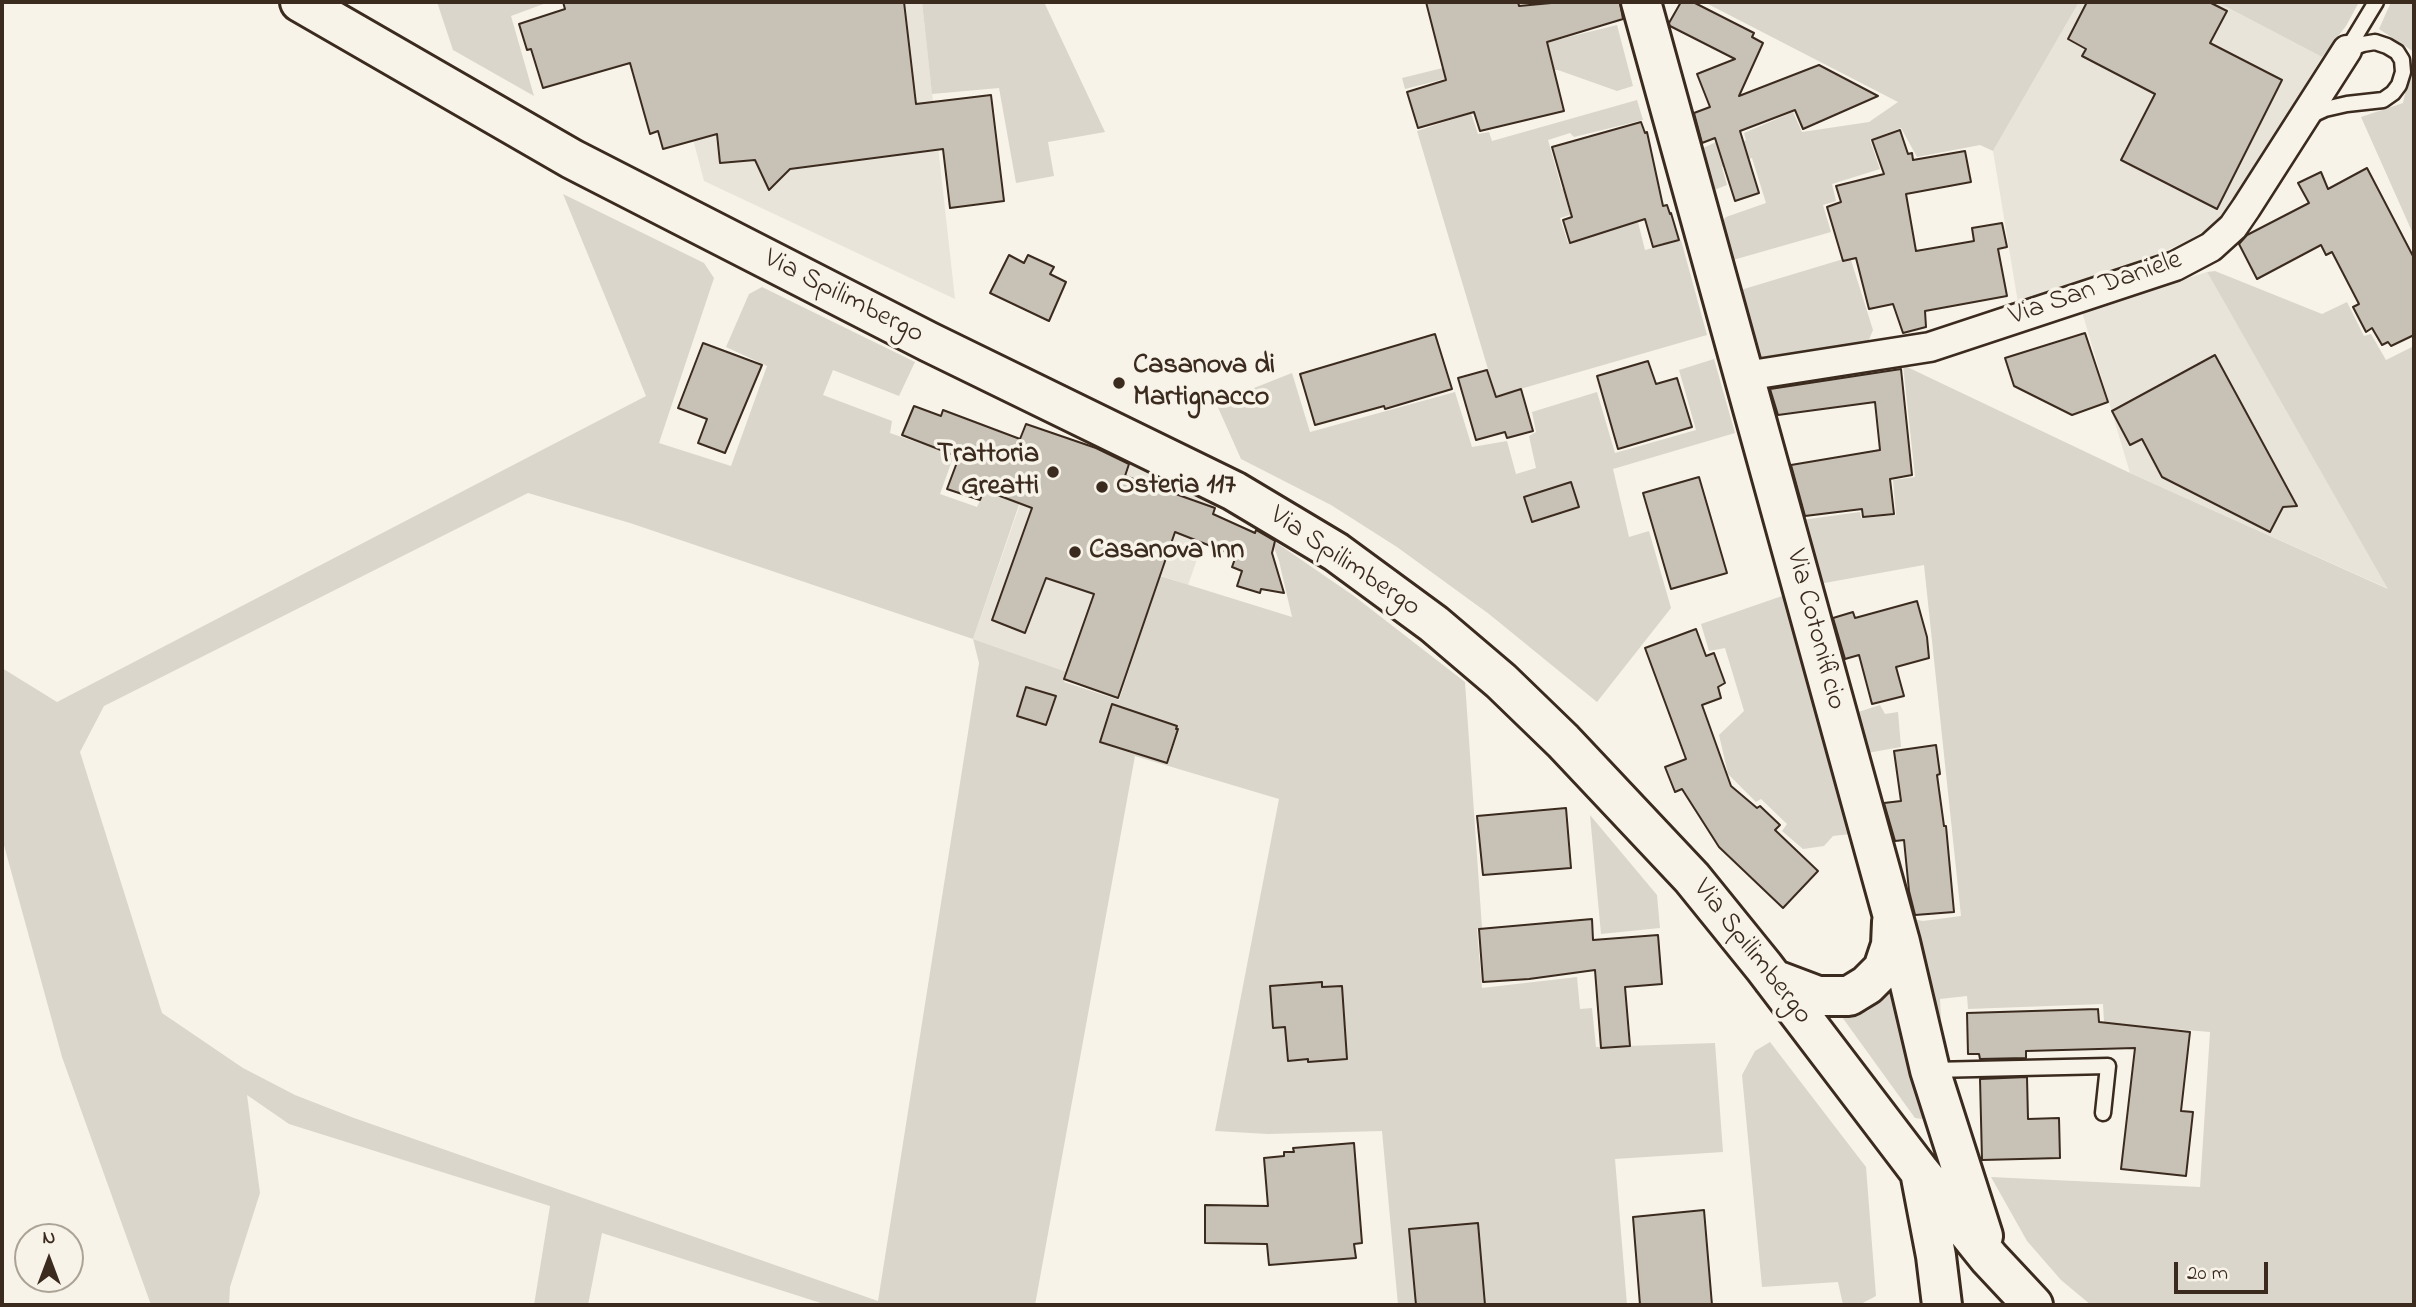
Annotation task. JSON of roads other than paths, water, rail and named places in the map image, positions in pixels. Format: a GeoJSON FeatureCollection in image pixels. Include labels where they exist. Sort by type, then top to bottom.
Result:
{"type":"FeatureCollection","features":[{"type":"Feature","properties":{"kind":"main road","name":"Via Spilimbergo"},"geometry":{"type":"LineString","coordinates":[[300,2],[572,159],[929,342],[1234,491],[1336,552],[1434,624],[1502,681],[1537,715],[1692,878],[1773,979],[1920,1172],[1989,1258],[2033,1305]]}},
{"type":"Feature","properties":{"kind":"main road","name":"Via Cotonificio"},"geometry":{"type":"LineString","coordinates":[[1641,2],[1892,916],[1930,1070],[1989,1258]]}},
{"type":"Feature","properties":{"kind":"main road"},"geometry":{"type":"LineString","coordinates":[[1773,979],[1818,996],[1849,996],[1867,985],[1882,969],[1891,945],[1892,916]]}},
{"type":"Feature","properties":{"kind":"main road"},"geometry":{"type":"LineString","coordinates":[[1920,1172],[1942,1305]]}},
{"type":"Feature","properties":{"kind":"street","name":"Via San Daniele"},"geometry":{"type":"LineString","coordinates":[[1745,376],[1930,347],[2175,266],[2211,247],[2233,227],[2347,50]]}},
{"type":"Feature","properties":{"kind":"lane"},"geometry":{"type":"LineString","coordinates":[[2347,50],[2376,2]]}},
{"type":"Feature","properties":{"kind":"lane"},"geometry":{"type":"LineString","coordinates":[[2304,118],[2325,108],[2383,100],[2399,85],[2403,72],[2402,60],[2397,52],[2375,42],[2347,50]]}},
{"type":"Feature","properties":{"kind":"lane"},"geometry":{"type":"LineString","coordinates":[[1930,1070],[2108,1066],[2103,1113]]}},
{"type":"Feature","properties":{"kind":"place","name":"Casanova di Martignacco"},"geometry":{"type":"Point","coordinates":[1119,383]}},
{"type":"Feature","properties":{"kind":"place","name":"Trattoria Greatti"},"geometry":{"type":"Point","coordinates":[1053,472]}},
{"type":"Feature","properties":{"kind":"place","name":"Osteria 117"},"geometry":{"type":"Point","coordinates":[1102,487]}},
{"type":"Feature","properties":{"kind":"place","name":"Casanova Inn"},"geometry":{"type":"Point","coordinates":[1075,552]}}]}
